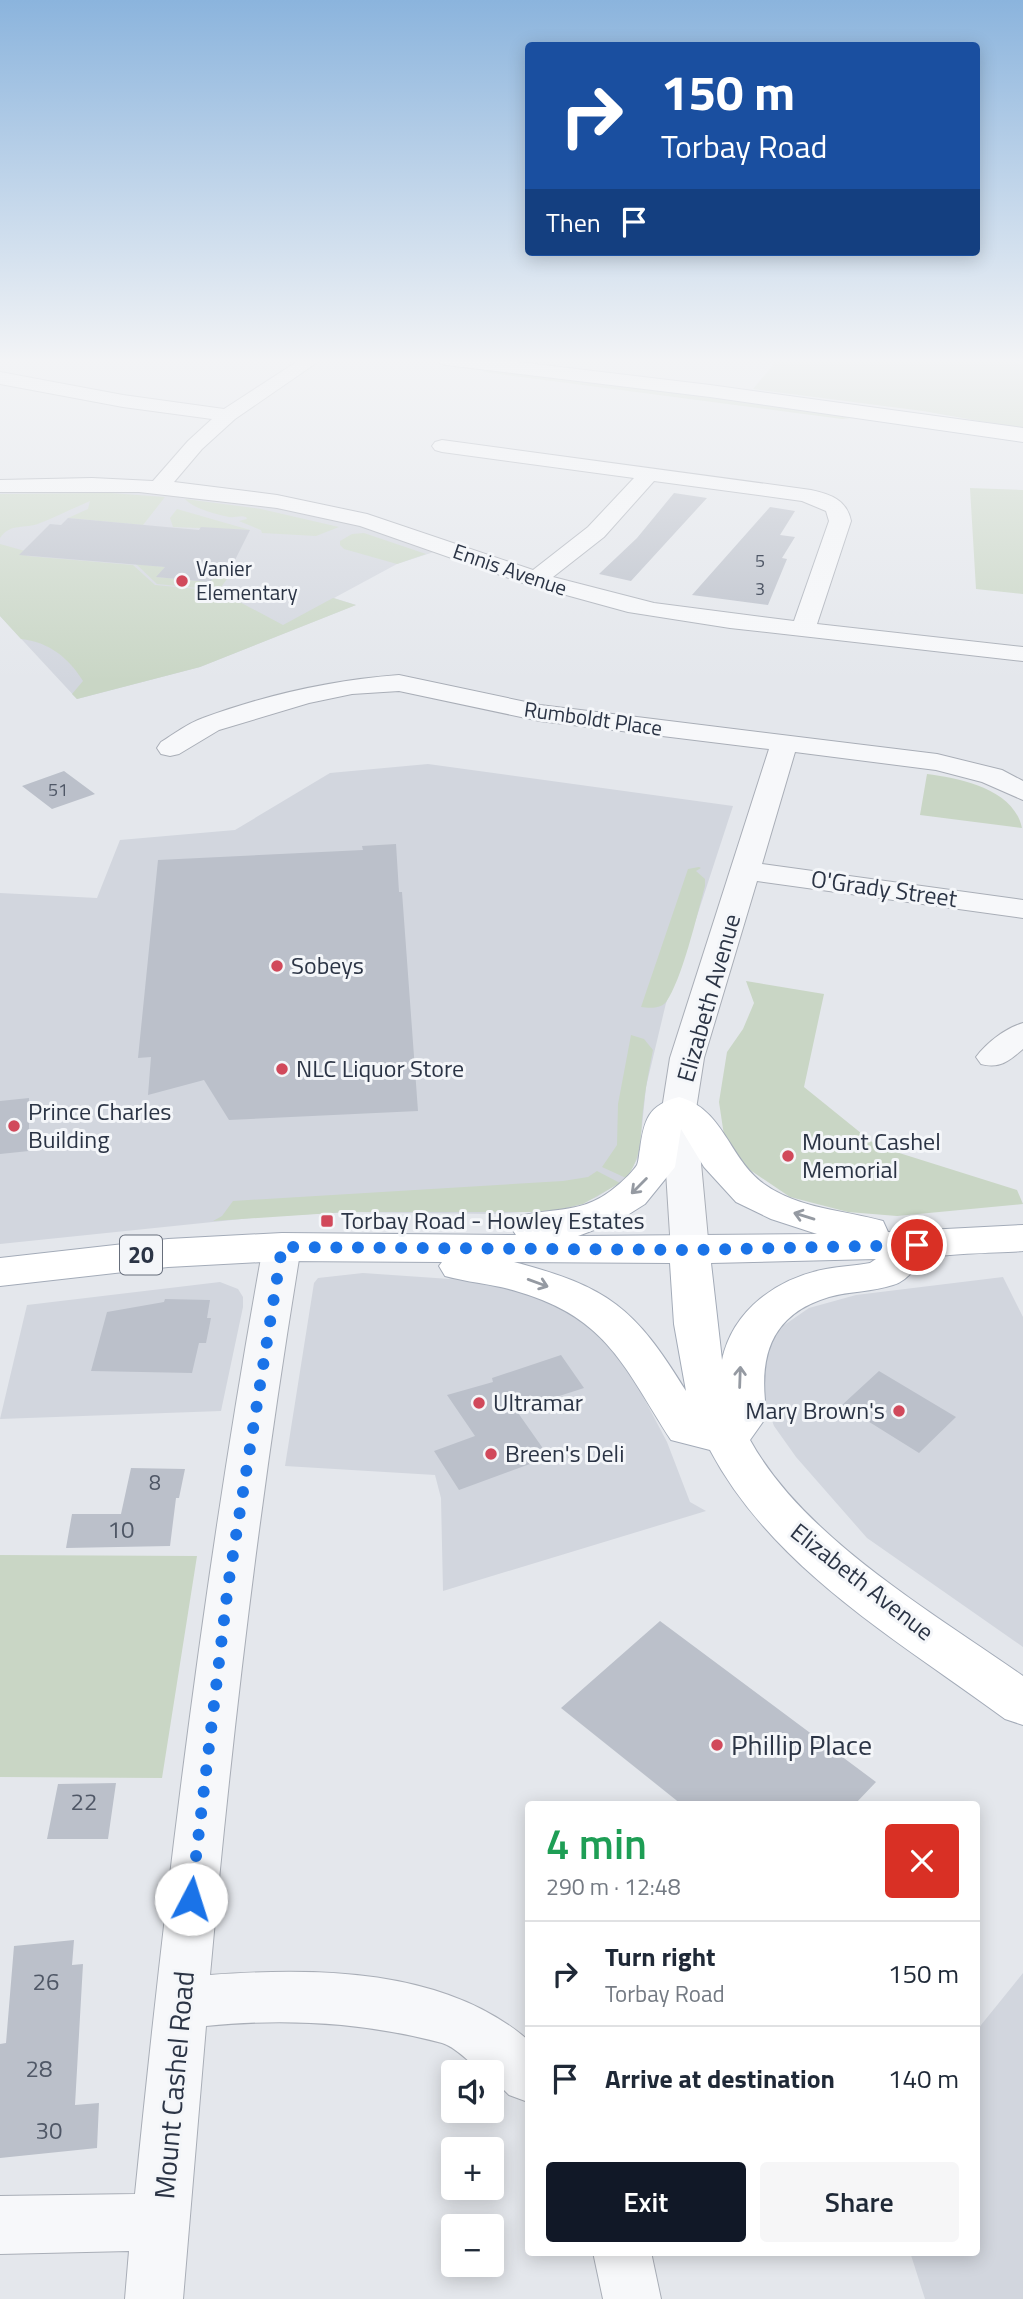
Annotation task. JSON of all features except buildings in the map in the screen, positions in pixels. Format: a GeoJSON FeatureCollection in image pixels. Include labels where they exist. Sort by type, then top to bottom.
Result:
{"type":"FeatureCollection","features":[{"type":"Feature","properties":{"kind":"main road"},"geometry":{"type":"LineString","coordinates":[[679,1109],[702,1126],[714,1152],[734,1178],[762,1201],[830,1223],[875,1230],[917,1245],[882,1275],[820,1285],[772,1311],[744,1346],[739,1371],[745,1416],[726,1437],[687,1428],[633,1343],[589,1307],[535,1281],[456,1265],[429,1246],[461,1226],[562,1226],[604,1212],[631,1195],[656,1167],[663,1122],[679,1109]]}},
{"type":"Feature","properties":{"kind":"main road","name":"20"},"geometry":{"type":"LineString","coordinates":[[0,1272],[168,1253],[282,1247],[690,1250],[917,1245],[1023,1238]]}},
{"type":"Feature","properties":{"kind":"main road","name":"Elizabeth Avenue"},"geometry":{"type":"LineString","coordinates":[[690,1250],[691,1307],[710,1398],[726,1437],[762,1497],[812,1548],[846,1576],[1023,1704]]}},
{"type":"Feature","properties":{"kind":"street"},"geometry":{"type":"LineString","coordinates":[[159,487],[177,466]]}},
{"type":"Feature","properties":{"kind":"street"},"geometry":{"type":"LineString","coordinates":[[591,466],[786,492],[822,500],[834,506],[840,513],[840,521],[803,629]]}},
{"type":"Feature","properties":{"kind":"street"},"geometry":{"type":"LineString","coordinates":[[534,579],[563,563],[587,543],[648,474]]}},
{"type":"Feature","properties":{"kind":"street","name":"Ennis Avenue"},"geometry":{"type":"LineString","coordinates":[[0,486],[76,484],[159,487],[276,501],[367,521],[534,579],[648,609],[733,622],[1023,654]]}},
{"type":"Feature","properties":{"kind":"street","name":"Rumboldt Place"},"geometry":{"type":"LineString","coordinates":[[170,748],[210,724],[331,689],[374,683],[421,686],[540,713],[965,768],[992,776],[1023,793]]}},
{"type":"Feature","properties":{"kind":"street","name":"Elizabeth Avenue"},"geometry":{"type":"LineString","coordinates":[[690,1250],[679,1109],[694,1029],[730,924],[744,870],[784,744]]}},
{"type":"Feature","properties":{"kind":"street","name":"O'Grady Street"},"geometry":{"type":"LineString","coordinates":[[744,870],[1023,909]]}},
{"type":"Feature","properties":{"kind":"street"},"geometry":{"type":"LineString","coordinates":[[993,1057],[1023,1033]]}},
{"type":"Feature","properties":{"kind":"street","name":"Mount Cashel Road"},"geometry":{"type":"LineString","coordinates":[[155,2299],[195,1846],[228,1586],[282,1247]]}},
{"type":"Feature","properties":{"kind":"street"},"geometry":{"type":"LineString","coordinates":[[182,2003],[252,1996],[343,1997],[412,2010],[461,2023],[525,2073]]}},
{"type":"Feature","properties":{"kind":"street"},"geometry":{"type":"LineString","coordinates":[[0,2224],[161,2222]]}},
{"type":"Feature","properties":{"kind":"street"},"geometry":{"type":"LineString","coordinates":[[623,2256],[632,2299]]}},
{"type":"Feature","properties":{"kind":"shaded area","name":"Vanier Elementary"},"geometry":{"type":"Polygon","coordinates":[[[34,484],[276,501],[446,548],[397,564],[334,598],[356,605],[200,667],[77,699],[0,616],[0,486],[34,484]]]}},
{"type":"Feature","properties":{"kind":"shaded area"},"geometry":{"type":"Polygon","coordinates":[[[428,764],[733,806],[666,1003],[646,1087],[639,1156],[626,1178],[597,1197],[566,1209],[493,1214],[347,1212],[260,1217],[0,1244],[0,893],[97,898],[120,840],[235,830],[330,773],[428,764]]]}},
{"type":"Feature","properties":{"kind":"shaded area"},"geometry":{"type":"Polygon","coordinates":[[[363,1273],[479,1281],[550,1300],[580,1318],[610,1344],[627,1366],[667,1442],[690,1502],[706,1511],[443,1591],[441,1498],[435,1475],[285,1466],[314,1283],[318,1278],[363,1273]]]}},
{"type":"Feature","properties":{"kind":"shaded area"},"geometry":{"type":"Polygon","coordinates":[[[1003,1277],[1023,1317],[1023,1647],[867,1538],[796,1457],[774,1426],[763,1396],[760,1364],[777,1330],[809,1308],[856,1295],[1003,1277]]]}},
{"type":"Feature","properties":{"kind":"shaded area"},"geometry":{"type":"Polygon","coordinates":[[[220,1282],[238,1289],[243,1297],[221,1411],[0,1419],[27,1305],[220,1282]]]}},
{"type":"Feature","properties":{"kind":"shaded area"},"geometry":{"type":"Polygon","coordinates":[[[1023,1973],[1023,2299],[925,2299],[911,2256],[980,2256],[980,2026],[1023,1973]]]}},
{"type":"Feature","properties":{"kind":"green space"},"geometry":{"type":"Polygon","coordinates":[[[970,488],[1023,490],[1023,594],[976,589],[970,488]]]}},
{"type":"Feature","properties":{"kind":"green space"},"geometry":{"type":"Polygon","coordinates":[[[110,493],[165,497],[143,525],[68,518],[88,509],[90,501],[40,523],[13,528],[0,538],[0,494],[110,493]]]}},
{"type":"Feature","properties":{"kind":"green space"},"geometry":{"type":"Polygon","coordinates":[[[185,499],[261,509],[339,527],[316,536],[262,533],[261,530],[239,521],[247,519],[246,517],[212,513],[185,499]]]}},
{"type":"Feature","properties":{"kind":"green space"},"geometry":{"type":"Polygon","coordinates":[[[177,509],[250,530],[173,527],[170,518],[177,509]]]}},
{"type":"Feature","properties":{"kind":"green space"},"geometry":{"type":"Polygon","coordinates":[[[364,533],[426,554],[397,564],[344,549],[340,545],[340,541],[352,534],[364,533]]]}},
{"type":"Feature","properties":{"kind":"green space"},"geometry":{"type":"Polygon","coordinates":[[[0,544],[25,551],[27,556],[133,565],[155,585],[219,591],[283,625],[333,598],[356,605],[200,667],[77,699],[72,694],[83,681],[65,658],[41,644],[21,639],[0,616],[0,544]]]}},
{"type":"Feature","properties":{"kind":"green space"},"geometry":{"type":"Polygon","coordinates":[[[136,564],[165,567],[157,577],[209,582],[220,571],[232,572],[219,590],[157,584],[136,564]]]}},
{"type":"Feature","properties":{"kind":"green space"},"geometry":{"type":"Polygon","coordinates":[[[927,774],[969,783],[997,795],[1017,815],[1022,828],[920,815],[927,774]]]}},
{"type":"Feature","properties":{"kind":"green space"},"geometry":{"type":"Polygon","coordinates":[[[701,868],[696,871],[705,879],[705,886],[678,979],[664,1004],[641,1007],[688,869],[701,868]]]}},
{"type":"Feature","properties":{"kind":"green space"},"geometry":{"type":"Polygon","coordinates":[[[746,981],[824,994],[804,1087],[877,1146],[1017,1190],[1023,1204],[897,1216],[848,1212],[790,1197],[750,1170],[725,1142],[719,1102],[727,1052],[743,1029],[754,1003],[746,981]]]}},
{"type":"Feature","properties":{"kind":"green space"},"geometry":{"type":"Polygon","coordinates":[[[631,1035],[644,1039],[653,1050],[638,1154],[626,1178],[602,1167],[617,1145],[618,1104],[631,1035]]]}},
{"type":"Feature","properties":{"kind":"green space"},"geometry":{"type":"Polygon","coordinates":[[[597,1171],[620,1183],[583,1204],[549,1212],[347,1212],[213,1221],[222,1216],[233,1201],[563,1181],[588,1177],[597,1171]]]}},
{"type":"Feature","properties":{"kind":"green space"},"geometry":{"type":"Polygon","coordinates":[[[0,1555],[197,1556],[162,1778],[0,1777],[0,1555]]]}},
{"type":"Feature","properties":{"kind":"place","name":"Vanier Elementary"},"geometry":{"type":"Point","coordinates":[182,581]}},
{"type":"Feature","properties":{"kind":"place","name":"Sobeys"},"geometry":{"type":"Point","coordinates":[277,966]}},
{"type":"Feature","properties":{"kind":"place","name":"NLC Liquor Store"},"geometry":{"type":"Point","coordinates":[282,1069]}},
{"type":"Feature","properties":{"kind":"place","name":"Prince Charles Building"},"geometry":{"type":"Point","coordinates":[14,1126]}},
{"type":"Feature","properties":{"kind":"place","name":"Mount Cashel Memorial"},"geometry":{"type":"Point","coordinates":[788,1156]}},
{"type":"Feature","properties":{"kind":"place","name":"Torbay Road - Howley Estates"},"geometry":{"type":"Point","coordinates":[327,1221]}},
{"type":"Feature","properties":{"kind":"place","name":"Ultramar"},"geometry":{"type":"Point","coordinates":[479,1403]}},
{"type":"Feature","properties":{"kind":"place","name":"Mary Brown's"},"geometry":{"type":"Point","coordinates":[899,1411]}},
{"type":"Feature","properties":{"kind":"place","name":"Breen's Deli"},"geometry":{"type":"Point","coordinates":[491,1454]}},
{"type":"Feature","properties":{"kind":"place","name":"Phillip Place"},"geometry":{"type":"Point","coordinates":[717,1745]}},
{"type":"Feature","properties":{"kind":"route"},"geometry":{"type":"LineString","coordinates":[[191,1899],[195,1846],[228,1586],[282,1247],[690,1250],[917,1245]]}}]}
